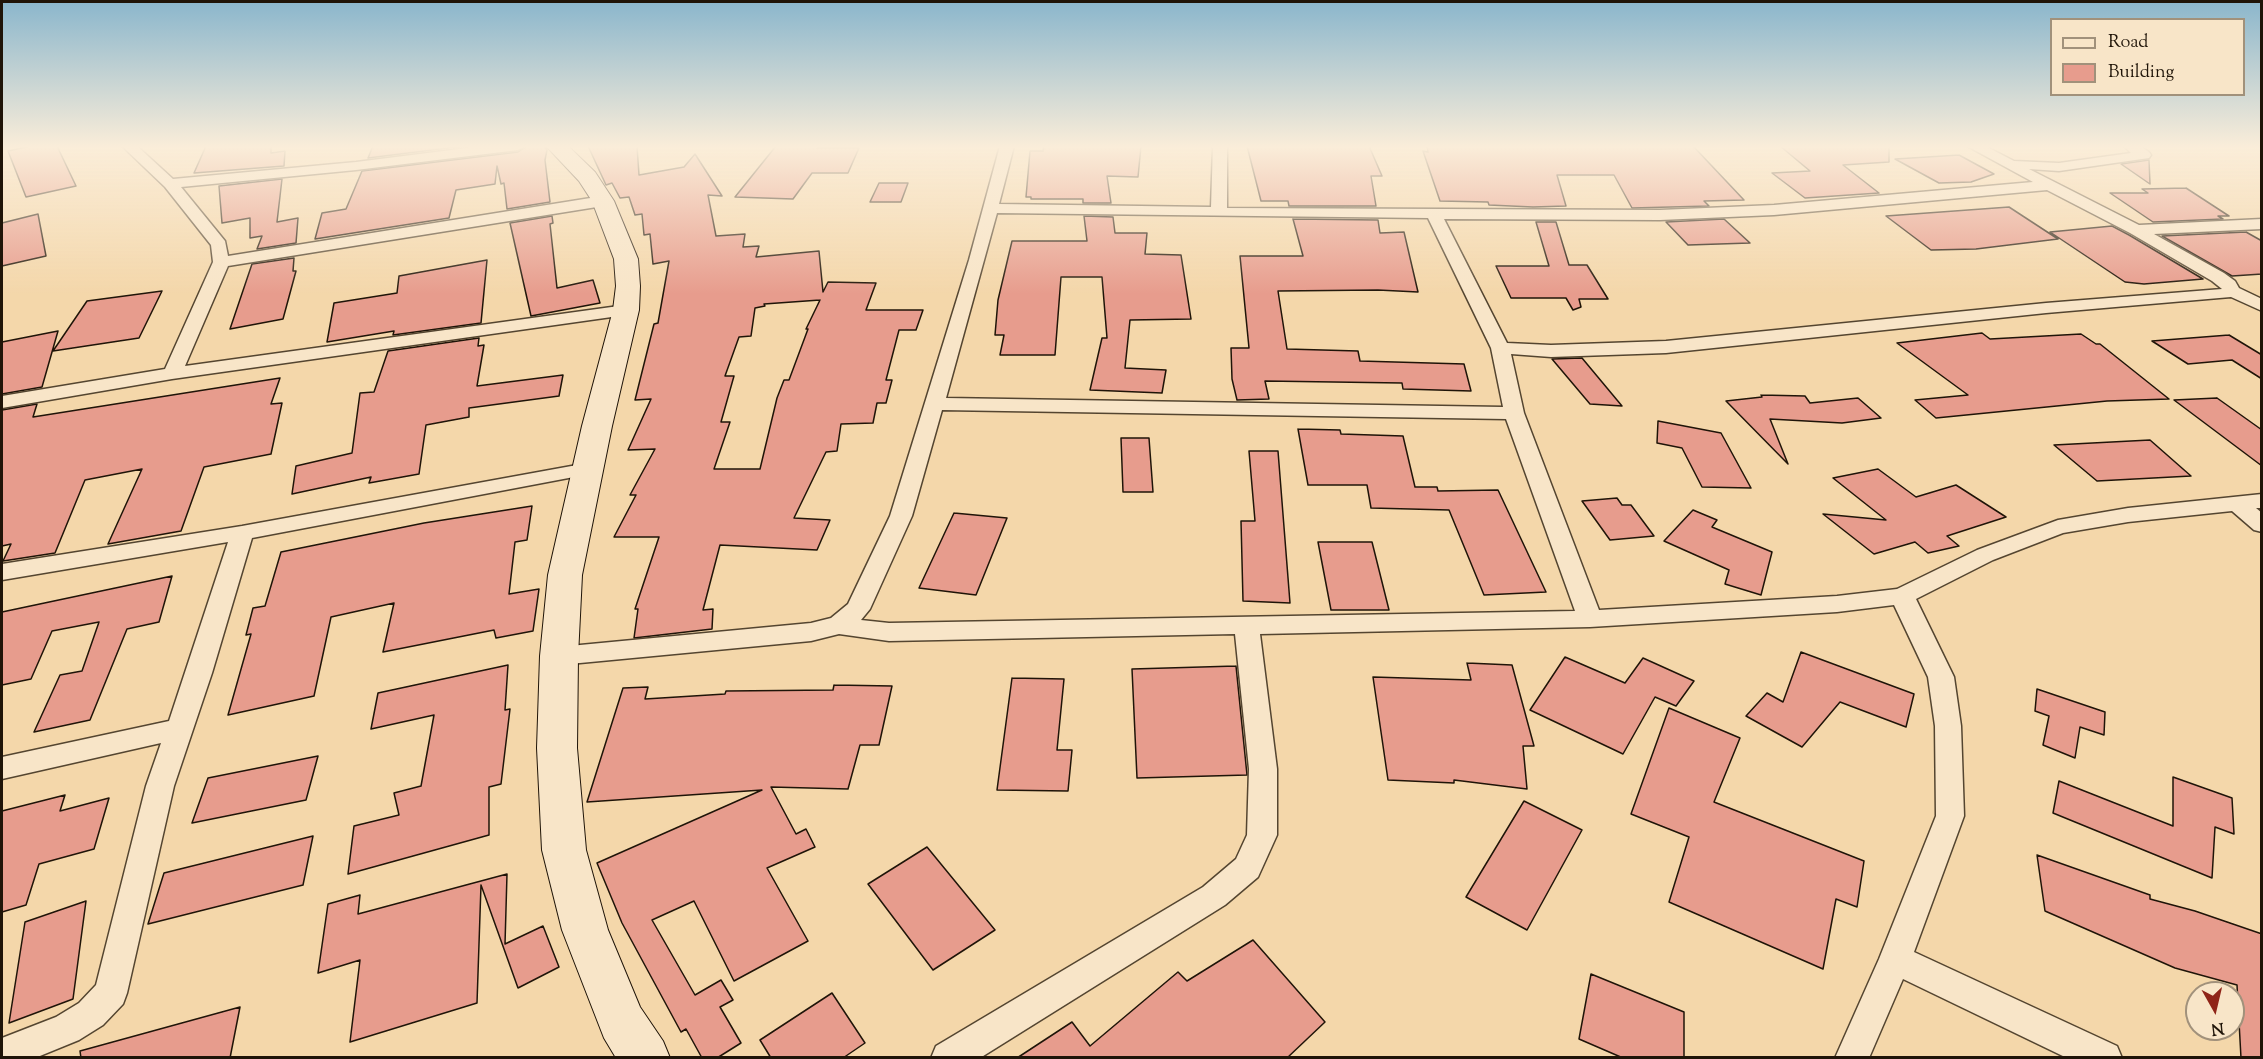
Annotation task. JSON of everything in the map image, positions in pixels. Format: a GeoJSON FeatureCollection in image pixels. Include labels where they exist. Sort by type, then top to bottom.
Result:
{"type":"FeatureCollection","features":[{"type":"Feature","properties":{"kind":"street"},"geometry":{"type":"LineString","coordinates":[[172,373],[221,262],[219,244],[179,195]]}},
{"type":"Feature","properties":{"kind":"street"},"geometry":{"type":"LineString","coordinates":[[599,195],[626,259],[628,286],[626,310],[565,575],[559,656],[557,748],[564,850],[589,940],[621,1022],[645,1058]]}},
{"type":"Feature","properties":{"kind":"street"},"geometry":{"type":"LineString","coordinates":[[839,625],[858,609],[901,516],[977,260],[993,195]]}},
{"type":"Feature","properties":{"kind":"street"},"geometry":{"type":"LineString","coordinates":[[1219,195],[1219,210]]}},
{"type":"Feature","properties":{"kind":"street"},"geometry":{"type":"LineString","coordinates":[[990,208],[1638,215],[1774,210],[1909,195]]}},
{"type":"Feature","properties":{"kind":"street"},"geometry":{"type":"LineString","coordinates":[[2070,195],[2136,230],[2217,277],[2229,285],[2231,291],[2262,306]]}},
{"type":"Feature","properties":{"kind":"street"},"geometry":{"type":"LineString","coordinates":[[221,262],[603,201]]}},
{"type":"Feature","properties":{"kind":"street"},"geometry":{"type":"LineString","coordinates":[[1434,213],[1500,348],[1514,413],[1590,619]]}},
{"type":"Feature","properties":{"kind":"street"},"geometry":{"type":"LineString","coordinates":[[2136,230],[2262,224]]}},
{"type":"Feature","properties":{"kind":"street"},"geometry":{"type":"LineString","coordinates":[[1500,348],[1551,351],[1666,347],[2046,308],[2224,294],[2231,291]]}},
{"type":"Feature","properties":{"kind":"street"},"geometry":{"type":"LineString","coordinates":[[2,402],[172,373],[626,310]]}},
{"type":"Feature","properties":{"kind":"street"},"geometry":{"type":"LineString","coordinates":[[933,404],[1514,413]]}},
{"type":"Feature","properties":{"kind":"street"},"geometry":{"type":"LineString","coordinates":[[2,572],[242,533],[588,469]]}},
{"type":"Feature","properties":{"kind":"street"},"geometry":{"type":"LineString","coordinates":[[559,656],[811,632],[839,625],[889,632],[1590,619],[1837,604],[1902,596],[1985,555],[2058,527],[2128,515],[2262,501]]}},
{"type":"Feature","properties":{"kind":"street"},"geometry":{"type":"LineString","coordinates":[[2237,504],[2262,525]]}},
{"type":"Feature","properties":{"kind":"street"},"geometry":{"type":"LineString","coordinates":[[2,1054],[67,1029],[91,1014],[111,993],[160,786],[199,673],[242,533]]}},
{"type":"Feature","properties":{"kind":"street"},"geometry":{"type":"LineString","coordinates":[[1852,1058],[1895,959],[1950,816],[1948,726],[1941,677],[1902,596]]}},
{"type":"Feature","properties":{"kind":"street"},"geometry":{"type":"LineString","coordinates":[[948,1058],[1214,896],[1247,868],[1262,836],[1263,769],[1247,626]]}},
{"type":"Feature","properties":{"kind":"street"},"geometry":{"type":"LineString","coordinates":[[2,768],[178,729]]}},
{"type":"Feature","properties":{"kind":"street"},"geometry":{"type":"LineString","coordinates":[[1895,959],[2105,1058]]}},
{"type":"Feature","properties":{"kind":"building"},"geometry":{"type":"Polygon","coordinates":[[[220,195],[280,195],[277,222],[298,218],[296,243],[257,249],[262,236],[250,238],[250,218],[222,223],[220,195]]]}},
{"type":"Feature","properties":{"kind":"building"},"geometry":{"type":"Polygon","coordinates":[[[352,195],[455,195],[449,218],[315,239],[322,213],[346,209],[352,195]]]}},
{"type":"Feature","properties":{"kind":"building"},"geometry":{"type":"Polygon","coordinates":[[[505,195],[549,195],[550,202],[507,209],[505,195]]]}},
{"type":"Feature","properties":{"kind":"building"},"geometry":{"type":"Polygon","coordinates":[[[619,195],[708,195],[716,236],[745,234],[743,247],[759,246],[756,257],[819,251],[823,292],[828,282],[876,283],[866,310],[923,310],[916,330],[899,330],[886,380],[892,380],[886,403],[877,403],[873,423],[841,424],[837,451],[826,452],[794,518],[830,520],[817,550],[720,545],[703,610],[713,609],[712,629],[634,638],[638,609],[635,609],[659,537],[614,537],[636,495],[630,495],[655,449],[628,450],[651,399],[635,400],[654,324],[658,323],[669,261],[653,264],[650,234],[644,235],[642,214],[635,215],[629,197],[620,198],[619,195]],[[820,300],[764,304],[765,306],[755,308],[751,336],[739,337],[725,376],[734,376],[721,422],[730,422],[714,469],[760,469],[777,398],[784,380],[789,380],[808,329],[806,329],[820,300]]]}},
{"type":"Feature","properties":{"kind":"building"},"geometry":{"type":"Polygon","coordinates":[[[736,195],[796,195],[793,199],[735,197],[736,195]]]}},
{"type":"Feature","properties":{"kind":"building"},"geometry":{"type":"Polygon","coordinates":[[[873,195],[903,195],[901,202],[870,202],[873,195]]]}},
{"type":"Feature","properties":{"kind":"building"},"geometry":{"type":"Polygon","coordinates":[[[1110,195],[1111,203],[1083,203],[1083,199],[1031,199],[1031,197],[1026,197],[1110,195]]]}},
{"type":"Feature","properties":{"kind":"building"},"geometry":{"type":"Polygon","coordinates":[[[1260,195],[1374,195],[1376,206],[1289,206],[1288,201],[1261,201],[1260,195]]]}},
{"type":"Feature","properties":{"kind":"building"},"geometry":{"type":"Polygon","coordinates":[[[1438,195],[1563,195],[1566,206],[1533,207],[1489,205],[1488,202],[1440,201],[1438,195]]]}},
{"type":"Feature","properties":{"kind":"building"},"geometry":{"type":"Polygon","coordinates":[[[1625,195],[1740,195],[1744,200],[1704,201],[1709,206],[1632,208],[1625,195]]]}},
{"type":"Feature","properties":{"kind":"building"},"geometry":{"type":"Polygon","coordinates":[[[1802,195],[1843,195],[1805,198],[1802,195]]]}},
{"type":"Feature","properties":{"kind":"building"},"geometry":{"type":"Polygon","coordinates":[[[2114,195],[2197,195],[2229,216],[2218,216],[2223,219],[2153,222],[2114,195]]]}},
{"type":"Feature","properties":{"kind":"building"},"geometry":{"type":"Polygon","coordinates":[[[2009,207],[2058,239],[1976,249],[1931,250],[1886,216],[2009,207]]]}},
{"type":"Feature","properties":{"kind":"building"},"geometry":{"type":"Polygon","coordinates":[[[38,214],[46,256],[2,266],[2,223],[38,214]]]}},
{"type":"Feature","properties":{"kind":"building"},"geometry":{"type":"Polygon","coordinates":[[[552,216],[553,223],[550,224],[557,288],[593,280],[600,303],[531,316],[510,223],[552,216]]]}},
{"type":"Feature","properties":{"kind":"building"},"geometry":{"type":"Polygon","coordinates":[[[1084,216],[1113,217],[1115,233],[1147,233],[1145,254],[1181,255],[1191,319],[1130,320],[1125,368],[1166,370],[1162,393],[1090,390],[1102,338],[1107,338],[1102,277],[1061,277],[1055,355],[1000,355],[1004,335],[995,335],[998,300],[1012,241],[1087,241],[1084,216]]]}},
{"type":"Feature","properties":{"kind":"building"},"geometry":{"type":"Polygon","coordinates":[[[1293,219],[1378,220],[1380,233],[1404,232],[1418,292],[1278,291],[1287,349],[1358,351],[1360,361],[1464,364],[1471,391],[1403,389],[1402,383],[1265,381],[1269,399],[1237,400],[1232,379],[1231,348],[1249,348],[1240,256],[1303,256],[1293,219]]]}},
{"type":"Feature","properties":{"kind":"building"},"geometry":{"type":"Polygon","coordinates":[[[1724,219],[1750,243],[1688,245],[1666,222],[1724,219]]]}},
{"type":"Feature","properties":{"kind":"building"},"geometry":{"type":"Polygon","coordinates":[[[1536,222],[1556,222],[1569,265],[1587,265],[1608,299],[1579,299],[1581,307],[1573,310],[1566,298],[1511,298],[1496,266],[1549,266],[1536,222]]]}},
{"type":"Feature","properties":{"kind":"building"},"geometry":{"type":"Polygon","coordinates":[[[2112,226],[2203,279],[2144,284],[2125,282],[2050,232],[2112,226]]]}},
{"type":"Feature","properties":{"kind":"building"},"geometry":{"type":"Polygon","coordinates":[[[2246,232],[2262,241],[2262,274],[2232,276],[2162,236],[2246,232]]]}},
{"type":"Feature","properties":{"kind":"building"},"geometry":{"type":"Polygon","coordinates":[[[294,258],[293,271],[296,271],[283,319],[230,329],[252,264],[294,258]]]}},
{"type":"Feature","properties":{"kind":"building"},"geometry":{"type":"Polygon","coordinates":[[[487,260],[481,323],[393,335],[394,331],[327,342],[334,303],[397,293],[399,276],[487,260]]]}},
{"type":"Feature","properties":{"kind":"building"},"geometry":{"type":"Polygon","coordinates":[[[162,291],[139,338],[53,351],[87,301],[162,291]]]}},
{"type":"Feature","properties":{"kind":"building"},"geometry":{"type":"Polygon","coordinates":[[[58,331],[42,387],[2,394],[2,342],[58,331]]]}},
{"type":"Feature","properties":{"kind":"building"},"geometry":{"type":"Polygon","coordinates":[[[1982,333],[1990,339],[2081,334],[2096,344],[2100,344],[2169,399],[2107,401],[1936,418],[1915,400],[1968,395],[1897,343],[1982,333]]]}},
{"type":"Feature","properties":{"kind":"building"},"geometry":{"type":"Polygon","coordinates":[[[2229,335],[2262,355],[2262,379],[2232,360],[2188,364],[2152,341],[2229,335]]]}},
{"type":"Feature","properties":{"kind":"building"},"geometry":{"type":"Polygon","coordinates":[[[479,338],[478,346],[484,345],[477,386],[563,375],[559,396],[469,408],[469,417],[426,425],[419,474],[369,483],[371,477],[292,494],[296,466],[352,453],[360,393],[374,392],[388,351],[479,338]]]}},
{"type":"Feature","properties":{"kind":"building"},"geometry":{"type":"Polygon","coordinates":[[[1582,358],[1622,406],[1590,404],[1552,359],[1582,358]]]}},
{"type":"Feature","properties":{"kind":"building"},"geometry":{"type":"Polygon","coordinates":[[[280,378],[271,404],[282,403],[271,454],[204,467],[181,531],[108,544],[142,469],[85,480],[55,553],[3,561],[11,544],[2,546],[2,410],[37,404],[33,417],[280,378]]]}},
{"type":"Feature","properties":{"kind":"building"},"geometry":{"type":"Polygon","coordinates":[[[1761,395],[1805,396],[1810,403],[1858,398],[1881,418],[1842,423],[1770,419],[1788,464],[1726,401],[1762,397],[1761,395]]]}},
{"type":"Feature","properties":{"kind":"building"},"geometry":{"type":"Polygon","coordinates":[[[2217,398],[2262,430],[2262,466],[2174,400],[2217,398]]]}},
{"type":"Feature","properties":{"kind":"building"},"geometry":{"type":"Polygon","coordinates":[[[1658,421],[1721,433],[1751,488],[1702,487],[1682,448],[1657,443],[1658,421]]]}},
{"type":"Feature","properties":{"kind":"building"},"geometry":{"type":"Polygon","coordinates":[[[1298,429],[1340,430],[1341,434],[1403,436],[1415,487],[1437,487],[1438,491],[1498,490],[1546,592],[1484,595],[1449,510],[1371,508],[1367,485],[1308,485],[1298,429]]]}},
{"type":"Feature","properties":{"kind":"building"},"geometry":{"type":"Polygon","coordinates":[[[1121,438],[1149,438],[1153,492],[1123,492],[1121,438]]]}},
{"type":"Feature","properties":{"kind":"building"},"geometry":{"type":"Polygon","coordinates":[[[2150,440],[2191,476],[2097,481],[2054,445],[2150,440]]]}},
{"type":"Feature","properties":{"kind":"building"},"geometry":{"type":"Polygon","coordinates":[[[1249,451],[1278,451],[1290,603],[1243,601],[1241,521],[1255,521],[1249,451]]]}},
{"type":"Feature","properties":{"kind":"building"},"geometry":{"type":"Polygon","coordinates":[[[1878,469],[1916,497],[1956,485],[2006,517],[1947,536],[1959,546],[1928,553],[1915,542],[1874,554],[1823,514],[1886,520],[1833,478],[1878,469]]]}},
{"type":"Feature","properties":{"kind":"building"},"geometry":{"type":"Polygon","coordinates":[[[1617,498],[1622,505],[1631,505],[1654,536],[1610,540],[1582,501],[1617,498]]]}},
{"type":"Feature","properties":{"kind":"building"},"geometry":{"type":"Polygon","coordinates":[[[532,506],[527,540],[515,542],[509,594],[539,589],[533,631],[496,638],[494,630],[383,652],[394,603],[331,617],[314,696],[228,715],[251,634],[246,635],[253,608],[265,606],[281,552],[424,523],[532,506]]]}},
{"type":"Feature","properties":{"kind":"building"},"geometry":{"type":"Polygon","coordinates":[[[1693,510],[1717,520],[1712,527],[1772,552],[1761,595],[1725,584],[1729,570],[1664,541],[1693,510]]]}},
{"type":"Feature","properties":{"kind":"building"},"geometry":{"type":"Polygon","coordinates":[[[954,513],[1007,518],[976,595],[919,588],[954,513]]]}},
{"type":"Feature","properties":{"kind":"building"},"geometry":{"type":"Polygon","coordinates":[[[1318,542],[1372,542],[1389,610],[1331,610],[1318,542]]]}},
{"type":"Feature","properties":{"kind":"building"},"geometry":{"type":"Polygon","coordinates":[[[172,576],[159,622],[127,629],[90,720],[34,732],[60,675],[82,671],[99,622],[52,631],[31,679],[2,685],[2,612],[172,576]]]}},
{"type":"Feature","properties":{"kind":"building"},"geometry":{"type":"Polygon","coordinates":[[[1801,652],[1914,694],[1906,727],[1840,702],[1802,747],[1746,716],[1767,693],[1783,702],[1801,652]]]}},
{"type":"Feature","properties":{"kind":"building"},"geometry":{"type":"Polygon","coordinates":[[[1565,657],[1625,683],[1643,658],[1694,681],[1676,706],[1655,697],[1623,754],[1530,710],[1565,657]]]}},
{"type":"Feature","properties":{"kind":"building"},"geometry":{"type":"Polygon","coordinates":[[[1467,663],[1512,665],[1534,746],[1523,746],[1527,789],[1454,780],[1454,783],[1388,780],[1373,677],[1471,680],[1467,663]]]}},
{"type":"Feature","properties":{"kind":"building"},"geometry":{"type":"Polygon","coordinates":[[[508,665],[505,710],[510,709],[501,784],[489,787],[489,835],[348,874],[354,826],[399,815],[394,793],[421,786],[434,715],[371,729],[378,693],[508,665]]]}},
{"type":"Feature","properties":{"kind":"building"},"geometry":{"type":"Polygon","coordinates":[[[1236,666],[1247,775],[1137,778],[1132,669],[1236,666]]]}},
{"type":"Feature","properties":{"kind":"building"},"geometry":{"type":"Polygon","coordinates":[[[1012,678],[1064,679],[1057,750],[1072,750],[1068,791],[997,790],[1012,678]]]}},
{"type":"Feature","properties":{"kind":"building"},"geometry":{"type":"Polygon","coordinates":[[[834,685],[892,686],[879,745],[860,745],[848,789],[771,787],[796,834],[806,829],[815,847],[767,868],[808,941],[734,981],[694,901],[652,920],[695,995],[721,980],[733,1000],[720,1007],[741,1043],[717,1058],[702,1058],[686,1029],[681,1032],[622,923],[597,863],[762,790],[587,802],[623,688],[648,687],[645,699],[725,694],[726,691],[833,690],[834,685]]]}},
{"type":"Feature","properties":{"kind":"building"},"geometry":{"type":"Polygon","coordinates":[[[2037,689],[2105,712],[2104,735],[2080,727],[2075,758],[2043,745],[2049,716],[2035,711],[2037,689]]]}},
{"type":"Feature","properties":{"kind":"building"},"geometry":{"type":"Polygon","coordinates":[[[1669,708],[1740,738],[1714,802],[1864,861],[1857,907],[1836,899],[1823,969],[1669,902],[1689,837],[1631,814],[1669,708]]]}},
{"type":"Feature","properties":{"kind":"building"},"geometry":{"type":"Polygon","coordinates":[[[318,756],[306,800],[192,823],[208,778],[318,756]]]}},
{"type":"Feature","properties":{"kind":"building"},"geometry":{"type":"Polygon","coordinates":[[[2173,777],[2232,798],[2234,834],[2215,827],[2212,878],[2053,813],[2059,781],[2173,826],[2173,777]]]}},
{"type":"Feature","properties":{"kind":"building"},"geometry":{"type":"Polygon","coordinates":[[[65,795],[60,811],[109,798],[94,849],[39,864],[26,905],[2,912],[2,811],[65,795]]]}},
{"type":"Feature","properties":{"kind":"building"},"geometry":{"type":"Polygon","coordinates":[[[1524,801],[1582,830],[1527,930],[1466,897],[1524,801]]]}},
{"type":"Feature","properties":{"kind":"building"},"geometry":{"type":"Polygon","coordinates":[[[313,836],[303,885],[148,924],[164,873],[313,836]]]}},
{"type":"Feature","properties":{"kind":"building"},"geometry":{"type":"Polygon","coordinates":[[[927,847],[995,930],[933,970],[868,884],[927,847]]]}},
{"type":"Feature","properties":{"kind":"building"},"geometry":{"type":"Polygon","coordinates":[[[2037,855],[2150,895],[2150,899],[2195,911],[2262,934],[2262,1058],[2241,1058],[2240,1041],[2245,1041],[2245,981],[2222,981],[2175,968],[2045,911],[2037,855]]]}},
{"type":"Feature","properties":{"kind":"building"},"geometry":{"type":"Polygon","coordinates":[[[507,874],[505,944],[543,926],[559,967],[518,988],[481,885],[477,1003],[350,1042],[360,960],[318,973],[328,904],[360,895],[358,914],[507,874]]]}},
{"type":"Feature","properties":{"kind":"building"},"geometry":{"type":"Polygon","coordinates":[[[86,901],[73,999],[9,1023],[25,922],[86,901]]]}},
{"type":"Feature","properties":{"kind":"building"},"geometry":{"type":"Polygon","coordinates":[[[1253,940],[1325,1022],[1287,1058],[1017,1058],[1072,1022],[1090,1046],[1178,972],[1187,981],[1253,940]]]}},
{"type":"Feature","properties":{"kind":"building"},"geometry":{"type":"Polygon","coordinates":[[[1591,974],[1684,1012],[1684,1058],[1623,1058],[1579,1039],[1591,974]]]}},
{"type":"Feature","properties":{"kind":"building"},"geometry":{"type":"Polygon","coordinates":[[[832,993],[865,1043],[843,1058],[771,1058],[760,1040],[832,993]]]}},
{"type":"Feature","properties":{"kind":"building"},"geometry":{"type":"Polygon","coordinates":[[[240,1007],[230,1058],[81,1058],[80,1051],[240,1007]]]}}]}
